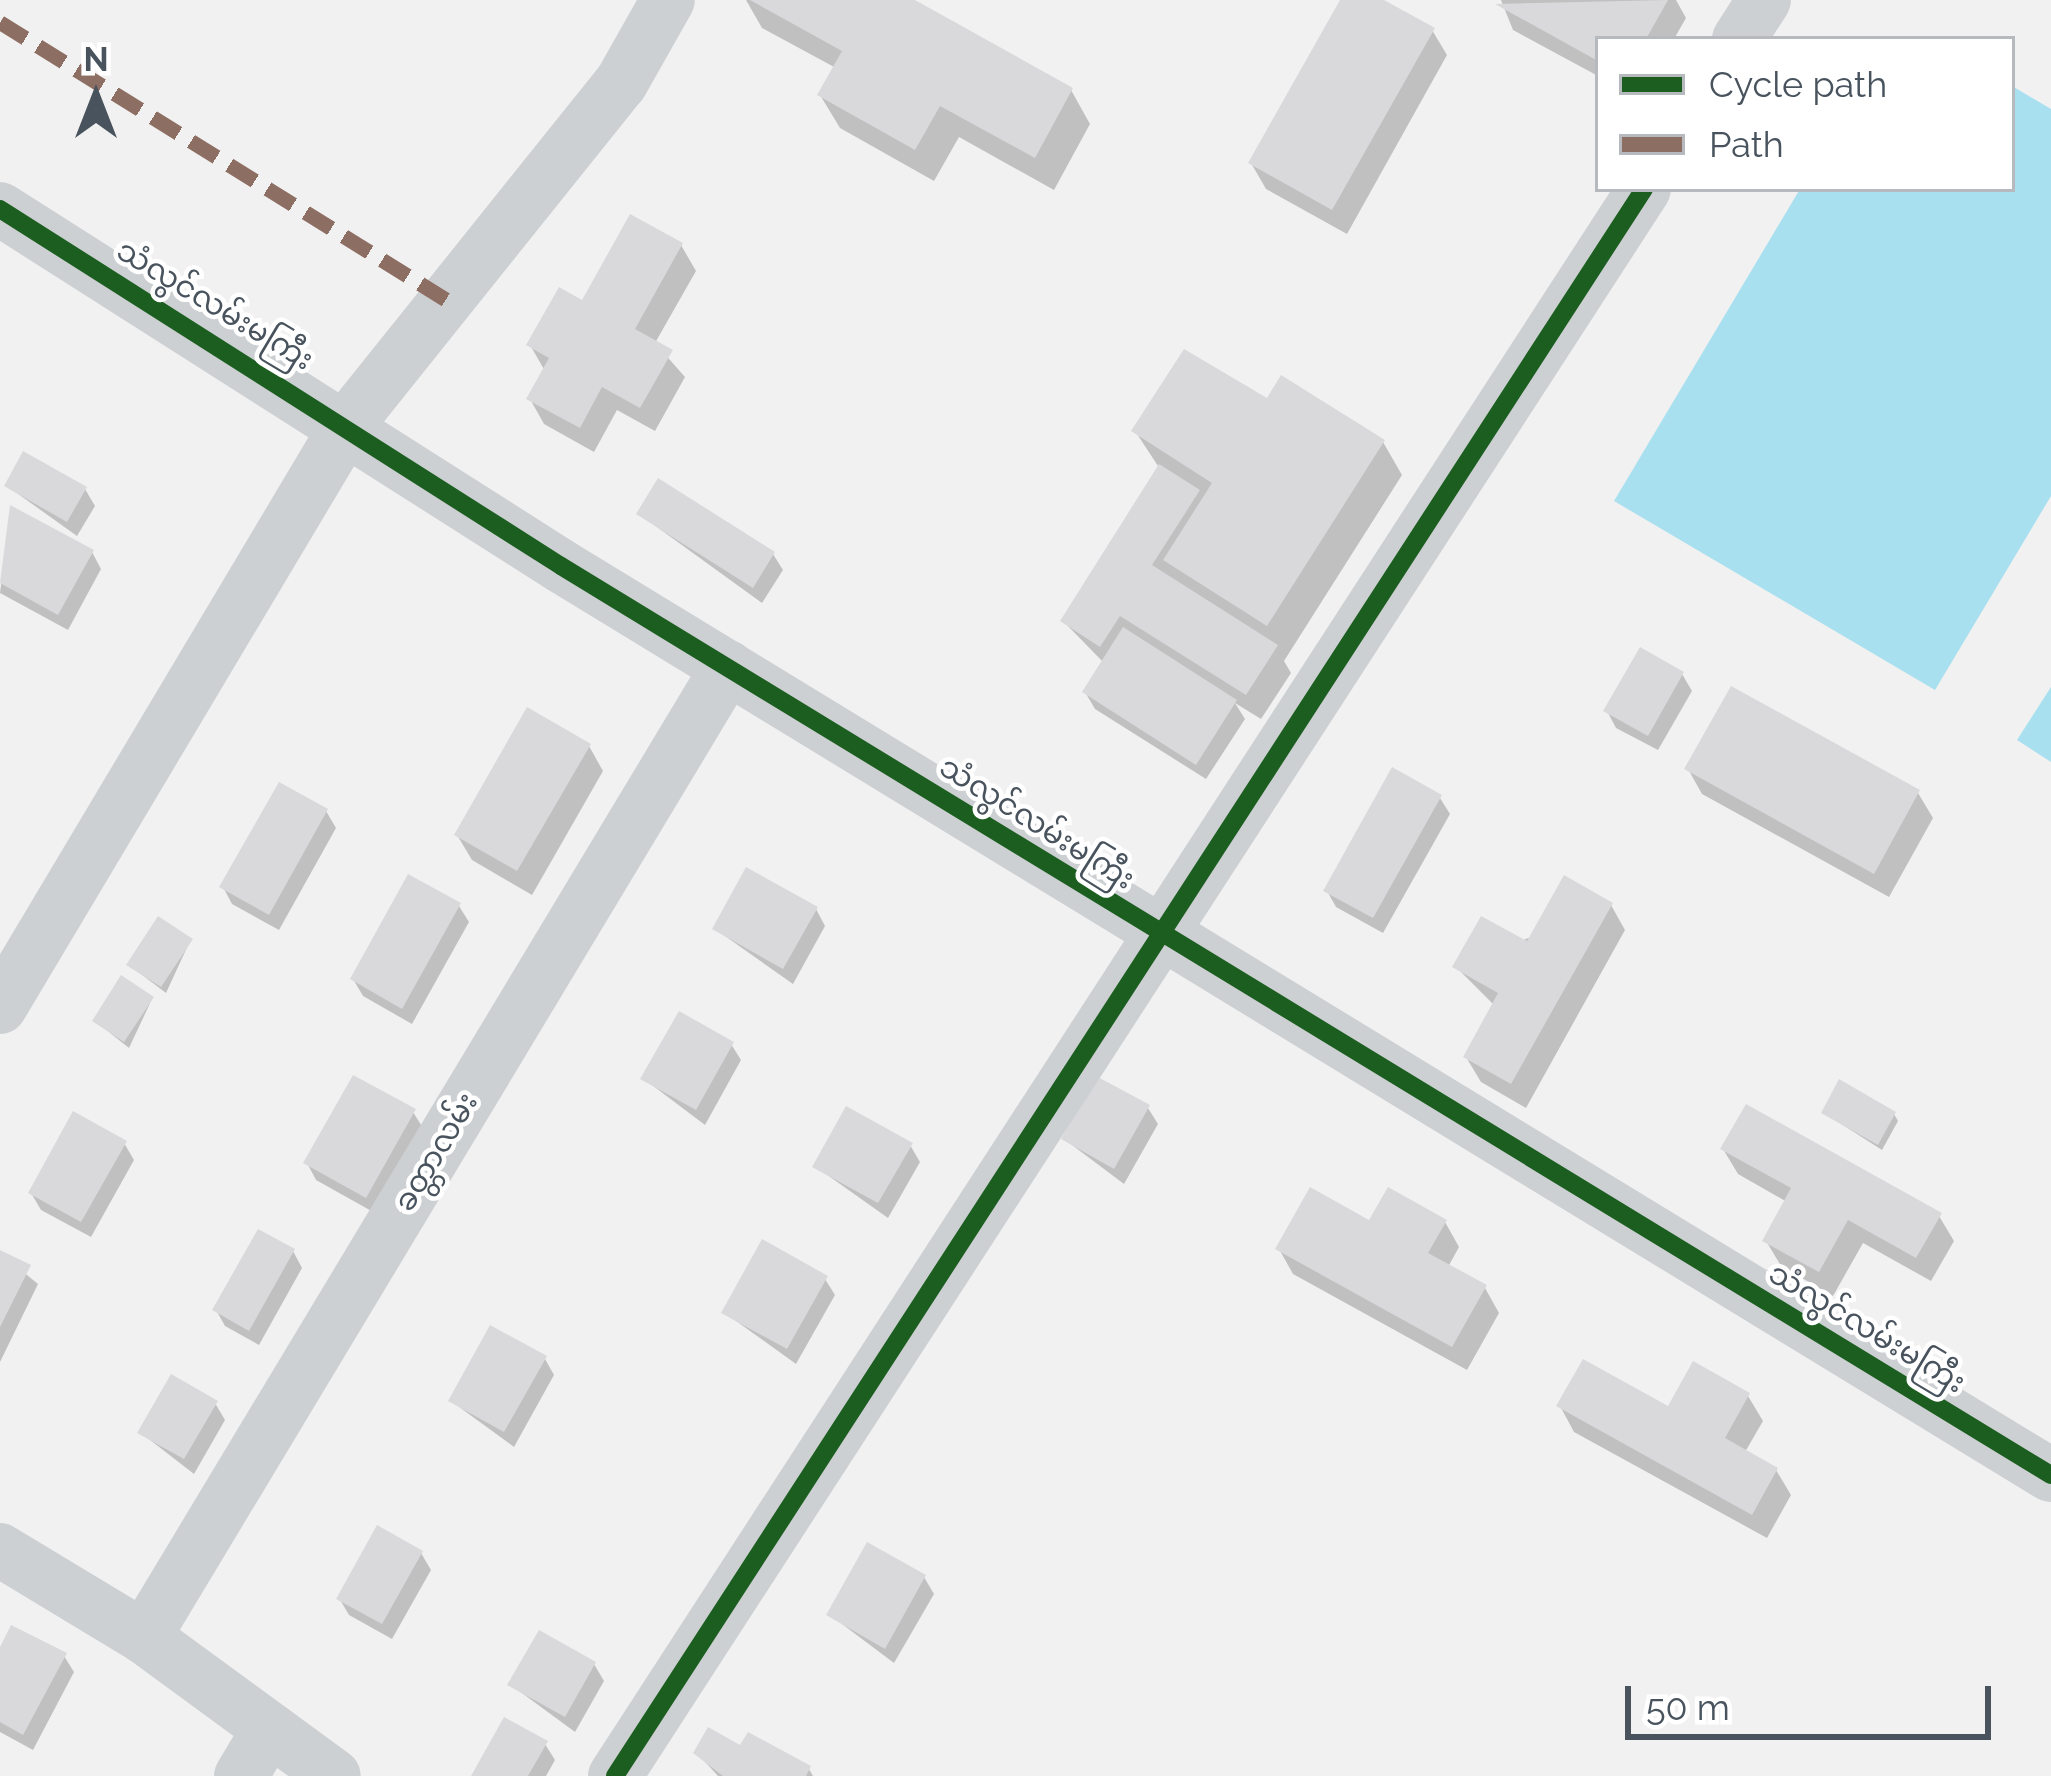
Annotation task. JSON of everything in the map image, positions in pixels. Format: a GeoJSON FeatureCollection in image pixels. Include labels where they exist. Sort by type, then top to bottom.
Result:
{"type":"FeatureCollection","features":[{"type":"Feature","properties":{"kind":"street"},"geometry":{"type":"LineString","coordinates":[[0,1007],[349,422],[621,82],[668,0]]}},
{"type":"Feature","properties":{"kind":"street"},"geometry":{"type":"LineString","coordinates":[[1741,36],[1764,0]]}},
{"type":"Feature","properties":{"kind":"street"},"geometry":{"type":"LineString","coordinates":[[615,1776],[1642,192]]}},
{"type":"Feature","properties":{"kind":"street","name":"သံလွင်လမ်းမကြီး"},"geometry":{"type":"LineString","coordinates":[[0,209],[349,422],[728,667],[2051,1475]]}},
{"type":"Feature","properties":{"kind":"street","name":"ခတ္တာလမ်း"},"geometry":{"type":"LineString","coordinates":[[144,1637],[728,667]]}},
{"type":"Feature","properties":{"kind":"street"},"geometry":{"type":"LineString","coordinates":[[2,1558],[144,1637],[334,1776]]}},
{"type":"Feature","properties":{"kind":"street"},"geometry":{"type":"LineString","coordinates":[[242,1776],[269,1729]]}},
{"type":"Feature","properties":{"kind":"water"},"geometry":{"type":"Polygon","coordinates":[[[2015,88],[2051,109],[2051,496],[1935,690],[1614,501],[1798,192],[2015,192],[2015,88]]]}},
{"type":"Feature","properties":{"kind":"water"},"geometry":{"type":"Polygon","coordinates":[[[2051,687],[2051,762],[2017,740],[2051,687]]]}},
{"type":"Feature","properties":{"kind":"building"},"geometry":{"type":"Polygon","coordinates":[[[750,0],[915,0],[1073,88],[1035,158],[940,106],[915,150],[817,95],[842,51],[750,0]]]}},
{"type":"Feature","properties":{"kind":"building"},"geometry":{"type":"Polygon","coordinates":[[[1340,0],[1384,0],[1435,28],[1332,210],[1248,163],[1340,0]]]}},
{"type":"Feature","properties":{"kind":"building"},"geometry":{"type":"Polygon","coordinates":[[[1668,0],[1648,36],[1595,36],[1595,59],[1495,4],[1668,0]]]}},
{"type":"Feature","properties":{"kind":"building"},"geometry":{"type":"Polygon","coordinates":[[[630,214],[683,243],[635,329],[673,350],[640,408],[602,387],[580,428],[526,399],[549,358],[526,345],[559,287],[582,300],[630,214]]]}},
{"type":"Feature","properties":{"kind":"building"},"geometry":{"type":"Polygon","coordinates":[[[1184,349],[1267,398],[1281,375],[1385,440],[1267,626],[1163,560],[1212,483],[1131,431],[1184,349]]]}},
{"type":"Feature","properties":{"kind":"building"},"geometry":{"type":"Polygon","coordinates":[[[23,451],[87,487],[67,522],[4,486],[23,451]]]}},
{"type":"Feature","properties":{"kind":"building"},"geometry":{"type":"Polygon","coordinates":[[[1159,464],[1200,490],[1152,565],[1278,645],[1246,695],[1120,616],[1100,647],[1060,621],[1159,464]]]}},
{"type":"Feature","properties":{"kind":"building"},"geometry":{"type":"Polygon","coordinates":[[[658,478],[775,552],[753,588],[636,514],[658,478]]]}},
{"type":"Feature","properties":{"kind":"building"},"geometry":{"type":"Polygon","coordinates":[[[10,505],[94,550],[58,615],[0,583],[10,505]]]}},
{"type":"Feature","properties":{"kind":"building"},"geometry":{"type":"Polygon","coordinates":[[[1123,627],[1237,700],[1196,765],[1082,692],[1123,627]]]}},
{"type":"Feature","properties":{"kind":"building"},"geometry":{"type":"Polygon","coordinates":[[[1640,647],[1684,672],[1648,736],[1603,711],[1640,647]]]}},
{"type":"Feature","properties":{"kind":"building"},"geometry":{"type":"Polygon","coordinates":[[[1731,686],[1920,790],[1874,874],[1684,769],[1731,686]]]}},
{"type":"Feature","properties":{"kind":"building"},"geometry":{"type":"Polygon","coordinates":[[[527,707],[591,744],[517,871],[454,835],[527,707]]]}},
{"type":"Feature","properties":{"kind":"building"},"geometry":{"type":"Polygon","coordinates":[[[1392,767],[1442,795],[1373,918],[1323,891],[1392,767]]]}},
{"type":"Feature","properties":{"kind":"building"},"geometry":{"type":"Polygon","coordinates":[[[279,782],[328,809],[269,915],[219,887],[279,782]]]}},
{"type":"Feature","properties":{"kind":"building"},"geometry":{"type":"Polygon","coordinates":[[[746,867],[818,907],[783,969],[712,929],[746,867]]]}},
{"type":"Feature","properties":{"kind":"building"},"geometry":{"type":"Polygon","coordinates":[[[408,874],[461,903],[402,1009],[350,979],[408,874]]]}},
{"type":"Feature","properties":{"kind":"building"},"geometry":{"type":"Polygon","coordinates":[[[1564,875],[1613,903],[1511,1084],[1463,1057],[1498,993],[1452,967],[1481,916],[1527,941],[1564,875]]]}},
{"type":"Feature","properties":{"kind":"building"},"geometry":{"type":"Polygon","coordinates":[[[158,916],[193,939],[161,987],[126,965],[158,916]]]}},
{"type":"Feature","properties":{"kind":"building"},"geometry":{"type":"Polygon","coordinates":[[[121,975],[154,997],[124,1042],[92,1021],[121,975]]]}},
{"type":"Feature","properties":{"kind":"building"},"geometry":{"type":"Polygon","coordinates":[[[679,1011],[734,1042],[696,1110],[640,1079],[679,1011]]]}},
{"type":"Feature","properties":{"kind":"building"},"geometry":{"type":"Polygon","coordinates":[[[353,1075],[416,1109],[366,1198],[303,1163],[353,1075]]]}},
{"type":"Feature","properties":{"kind":"building"},"geometry":{"type":"Polygon","coordinates":[[[1096,1076],[1150,1105],[1114,1169],[1061,1139],[1096,1076]]]}},
{"type":"Feature","properties":{"kind":"building"},"geometry":{"type":"Polygon","coordinates":[[[1839,1079],[1896,1112],[1878,1145],[1821,1113],[1839,1079]]]}},
{"type":"Feature","properties":{"kind":"building"},"geometry":{"type":"Polygon","coordinates":[[[1746,1104],[1942,1213],[1916,1258],[1848,1220],[1819,1272],[1762,1241],[1791,1188],[1720,1149],[1746,1104]]]}},
{"type":"Feature","properties":{"kind":"building"},"geometry":{"type":"Polygon","coordinates":[[[846,1106],[913,1143],[878,1203],[812,1167],[846,1106]]]}},
{"type":"Feature","properties":{"kind":"building"},"geometry":{"type":"Polygon","coordinates":[[[73,1111],[127,1141],[81,1222],[28,1193],[73,1111]]]}},
{"type":"Feature","properties":{"kind":"building"},"geometry":{"type":"Polygon","coordinates":[[[1310,1187],[1369,1220],[1388,1187],[1447,1220],[1428,1253],[1487,1285],[1452,1347],[1275,1249],[1310,1187]]]}},
{"type":"Feature","properties":{"kind":"building"},"geometry":{"type":"Polygon","coordinates":[[[258,1229],[295,1249],[249,1331],[212,1310],[258,1229]]]}},
{"type":"Feature","properties":{"kind":"building"},"geometry":{"type":"Polygon","coordinates":[[[762,1239],[828,1276],[787,1349],[721,1313],[762,1239]]]}},
{"type":"Feature","properties":{"kind":"building"},"geometry":{"type":"Polygon","coordinates":[[[0,1250],[31,1265],[0,1327],[0,1250]]]}},
{"type":"Feature","properties":{"kind":"building"},"geometry":{"type":"Polygon","coordinates":[[[490,1325],[547,1356],[504,1432],[448,1401],[490,1325]]]}},
{"type":"Feature","properties":{"kind":"building"},"geometry":{"type":"Polygon","coordinates":[[[1583,1359],[1668,1406],[1693,1361],[1750,1393],[1725,1438],[1778,1468],[1752,1515],[1556,1406],[1583,1359]]]}},
{"type":"Feature","properties":{"kind":"building"},"geometry":{"type":"Polygon","coordinates":[[[171,1374],[218,1401],[184,1459],[137,1433],[171,1374]]]}},
{"type":"Feature","properties":{"kind":"building"},"geometry":{"type":"Polygon","coordinates":[[[377,1525],[423,1551],[382,1624],[336,1599],[377,1525]]]}},
{"type":"Feature","properties":{"kind":"building"},"geometry":{"type":"Polygon","coordinates":[[[867,1542],[926,1575],[885,1649],[826,1615],[867,1542]]]}},
{"type":"Feature","properties":{"kind":"building"},"geometry":{"type":"Polygon","coordinates":[[[11,1625],[67,1653],[23,1735],[0,1722],[0,1647],[11,1625]]]}},
{"type":"Feature","properties":{"kind":"building"},"geometry":{"type":"Polygon","coordinates":[[[539,1630],[596,1662],[565,1717],[507,1685],[539,1630]]]}},
{"type":"Feature","properties":{"kind":"building"},"geometry":{"type":"Polygon","coordinates":[[[504,1717],[548,1741],[528,1776],[471,1776],[504,1717]]]}},
{"type":"Feature","properties":{"kind":"building"},"geometry":{"type":"Polygon","coordinates":[[[708,1727],[740,1745],[748,1732],[811,1766],[806,1776],[723,1776],[693,1753],[708,1727]]]}},
{"type":"Feature","properties":{"kind":"marked path"},"geometry":{"type":"LineString","coordinates":[[0,22],[447,300]]}},
{"type":"Feature","properties":{"kind":"cycle path"},"geometry":{"type":"LineString","coordinates":[[615,1776],[1642,192]]}},
{"type":"Feature","properties":{"kind":"cycle path"},"geometry":{"type":"LineString","coordinates":[[0,209],[561,566],[2051,1475]]}}]}
